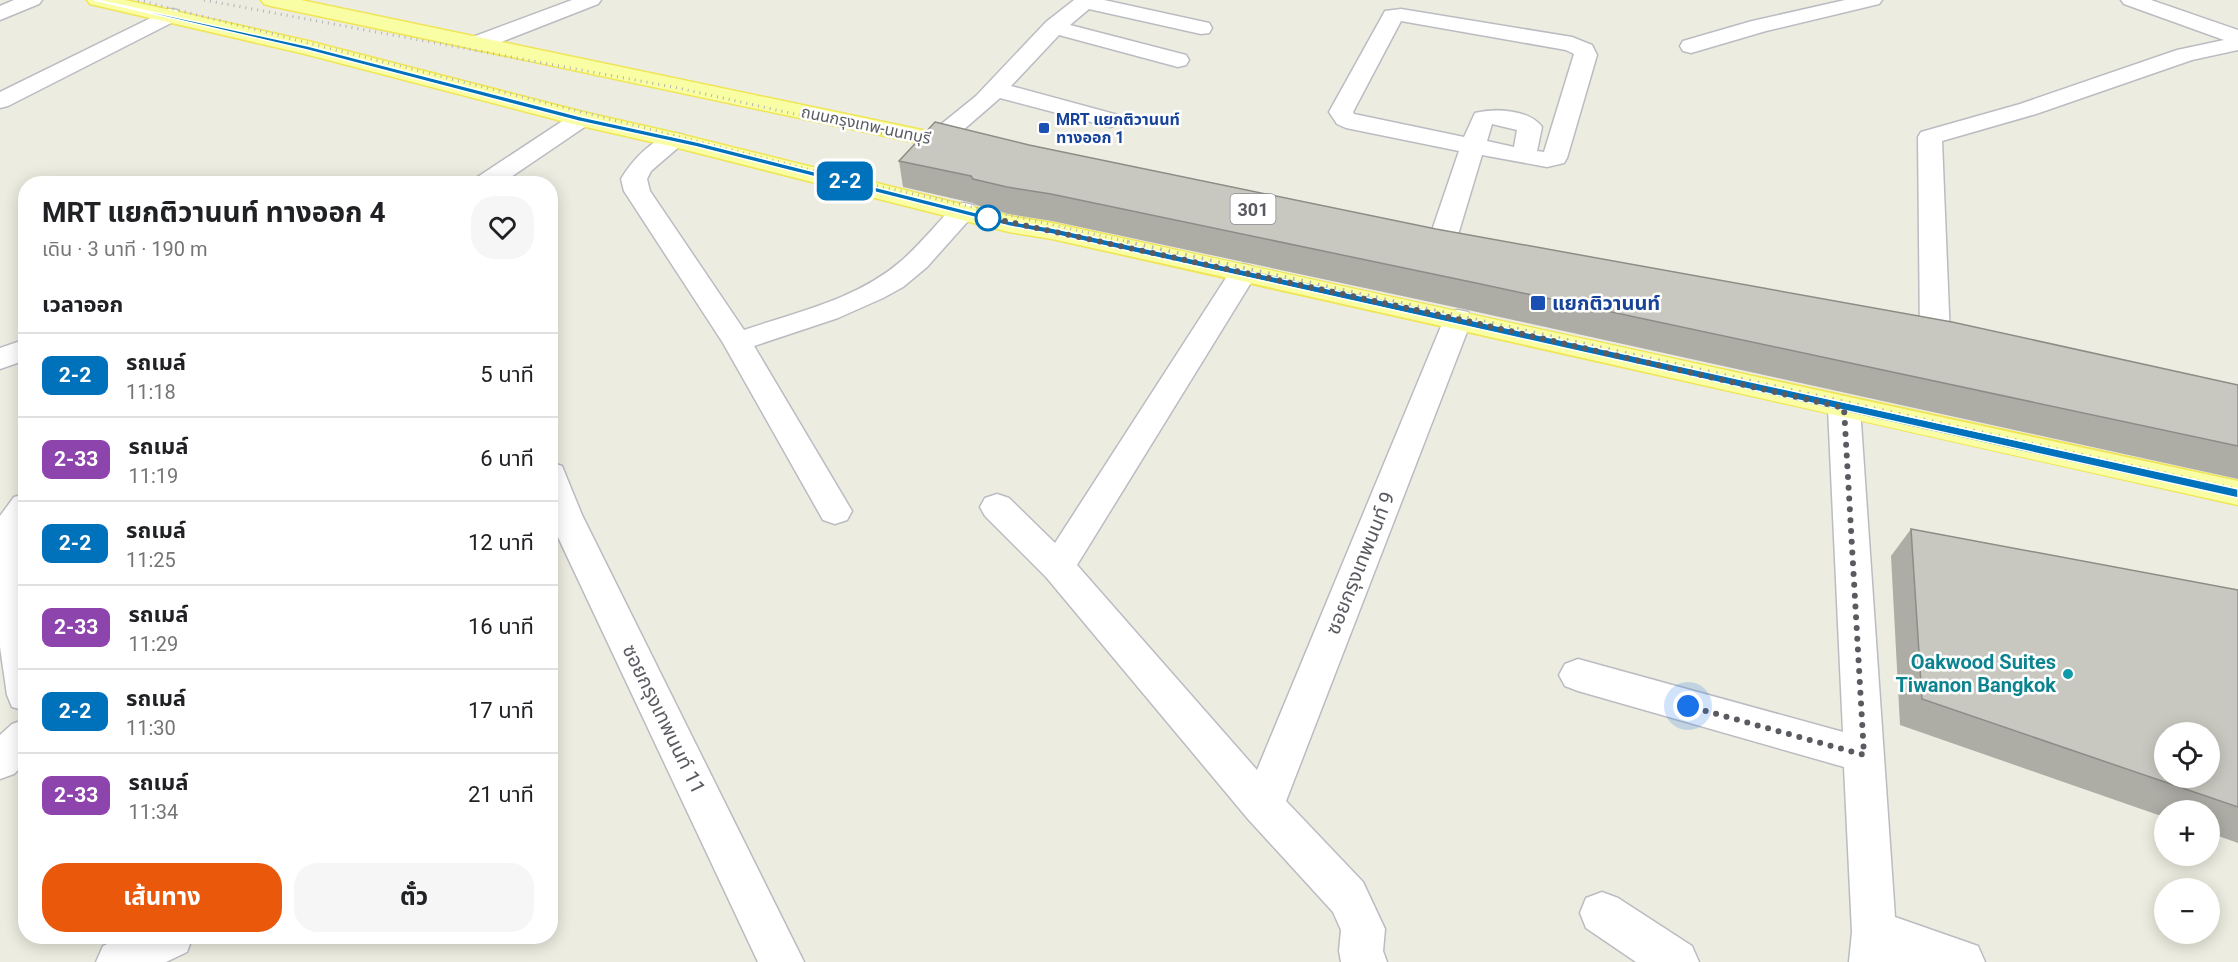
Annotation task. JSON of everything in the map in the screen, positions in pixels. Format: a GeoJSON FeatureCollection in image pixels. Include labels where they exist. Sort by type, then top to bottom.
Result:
{"type":"FeatureCollection","features":[{"type":"Feature","properties":{"kind":"main road"},"geometry":{"type":"LineString","coordinates":[[97,0],[308,48],[581,119],[964,210],[1009,224],[1052,231],[1458,319],[1844,408],[2238,493]]}},
{"type":"Feature","properties":{"kind":"main road","name":"ถนนกรุงเทพ-นนทบุรี"},"geometry":{"type":"LineString","coordinates":[[271,0],[984,151]]}},
{"type":"Feature","properties":{"kind":"street"},"geometry":{"type":"LineString","coordinates":[[0,14],[32,0]]}},
{"type":"Feature","properties":{"kind":"street"},"geometry":{"type":"LineString","coordinates":[[525,0],[542,17]]}},
{"type":"Feature","properties":{"kind":"street"},"geometry":{"type":"LineString","coordinates":[[478,43],[591,0]]}},
{"type":"Feature","properties":{"kind":"street"},"geometry":{"type":"LineString","coordinates":[[1690,46],[1760,26],[1872,0]]}},
{"type":"Feature","properties":{"kind":"street"},"geometry":{"type":"LineString","coordinates":[[2131,0],[2238,38]]}},
{"type":"Feature","properties":{"kind":"street"},"geometry":{"type":"LineString","coordinates":[[938,140],[995,89],[1054,27],[1086,1],[1201,28]]}},
{"type":"Feature","properties":{"kind":"street"},"geometry":{"type":"LineString","coordinates":[[0,101],[169,15]]}},
{"type":"Feature","properties":{"kind":"street"},"geometry":{"type":"LineString","coordinates":[[1401,15],[1572,44],[1584,51],[1586,55],[1555,158],[1524,156],[1354,123],[1341,116],[1341,112],[1393,16],[1401,15]]}},
{"type":"Feature","properties":{"kind":"street"},"geometry":{"type":"LineString","coordinates":[[1054,27],[1178,60]]}},
{"type":"Feature","properties":{"kind":"street"},"geometry":{"type":"LineString","coordinates":[[1935,338],[1930,137],[2028,109],[2185,55],[2238,43]]}},
{"type":"Feature","properties":{"kind":"street"},"geometry":{"type":"LineString","coordinates":[[995,89],[1110,120]]}},
{"type":"Feature","properties":{"kind":"street"},"geometry":{"type":"LineString","coordinates":[[1440,248],[1483,118],[1523,123],[1530,127],[1524,156]]}},
{"type":"Feature","properties":{"kind":"street"},"geometry":{"type":"LineString","coordinates":[[496,176],[581,119]]}},
{"type":"Feature","properties":{"kind":"street"},"geometry":{"type":"LineString","coordinates":[[675,140],[641,167],[634,179],[637,191],[737,342],[835,512]]}},
{"type":"Feature","properties":{"kind":"street"},"geometry":{"type":"LineString","coordinates":[[737,342],[850,302],[883,286],[909,268],[964,210]]}},
{"type":"Feature","properties":{"kind":"street"},"geometry":{"type":"LineString","coordinates":[[1058,567],[1243,273]]}},
{"type":"Feature","properties":{"kind":"street","name":"ซอยกรุงเทพนนท์ 9"},"geometry":{"type":"LineString","coordinates":[[1263,806],[1458,319]]}},
{"type":"Feature","properties":{"kind":"street"},"geometry":{"type":"LineString","coordinates":[[0,359],[18,352]]}},
{"type":"Feature","properties":{"kind":"street"},"geometry":{"type":"LineString","coordinates":[[1844,408],[1873,947],[1962,962]]}},
{"type":"Feature","properties":{"kind":"street","name":"ซอยกรุงเทพนนท์ 11"},"geometry":{"type":"LineString","coordinates":[[558,496],[565,515],[781,962]]}},
{"type":"Feature","properties":{"kind":"street"},"geometry":{"type":"LineString","coordinates":[[997,507],[1058,567],[1263,806],[1348,897],[1363,929],[1361,951],[1364,962]]}},
{"type":"Feature","properties":{"kind":"street"},"geometry":{"type":"LineString","coordinates":[[18,516],[14,521],[5,558],[18,643]]}},
{"type":"Feature","properties":{"kind":"street"},"geometry":{"type":"LineString","coordinates":[[1578,675],[1864,755]]}},
{"type":"Feature","properties":{"kind":"street"},"geometry":{"type":"LineString","coordinates":[[0,761],[18,744]]}},
{"type":"Feature","properties":{"kind":"street"},"geometry":{"type":"LineString","coordinates":[[1602,913],[1676,962]]}},
{"type":"Feature","properties":{"kind":"street"},"geometry":{"type":"LineString","coordinates":[[119,962],[155,944]]}},
{"type":"Feature","properties":{"kind":"building"},"geometry":{"type":"Polygon","coordinates":[[[935,122],[1029,145],[1436,229],[1952,322],[2238,385],[2238,446],[1476,283],[1051,194],[1007,187],[973,179],[971,176],[899,161],[935,122]]]}},
{"type":"Feature","properties":{"kind":"building","name":"Oakwood Suites Tiwanon Bangkok"},"geometry":{"type":"Polygon","coordinates":[[[1911,529],[2238,590],[2238,807],[2182,788],[2220,788],[2220,722],[2154,722],[2154,778],[1922,699],[1911,529]]]}},
{"type":"Feature","properties":{"kind":"railway"},"geometry":{"type":"LineString","coordinates":[[138,0],[851,180],[1134,243]]}},
{"type":"Feature","properties":{"kind":"railway"},"geometry":{"type":"LineString","coordinates":[[204,0],[678,88],[933,145]]}},
{"type":"Feature","properties":{"kind":"railway"},"geometry":{"type":"LineString","coordinates":[[1127,242],[2238,490]]}},
{"type":"Feature","properties":{"kind":"bus line","name":"2-2"},"geometry":{"type":"LineString","coordinates":[[97,0],[308,48],[581,119],[964,210],[1009,224],[1052,231],[1458,319],[1844,408],[2238,493]]}},
{"type":"Feature","properties":{"kind":"place","name":"MRT แยกติวานนท์ ทางออก 1"},"geometry":{"type":"Point","coordinates":[1044,128]}},
{"type":"Feature","properties":{"kind":"place","name":"แยกติวานนท์"},"geometry":{"type":"Point","coordinates":[1538,303]}},
{"type":"Feature","properties":{"kind":"place","name":"Oakwood Suites Tiwanon Bangkok"},"geometry":{"type":"Point","coordinates":[2068,674]}},
{"type":"Feature","properties":{"kind":"route"},"geometry":{"type":"LineString","coordinates":[[988,218],[986,217],[1009,224],[1052,231],[1458,319],[1844,408],[1864,755],[1688,706]]}}]}
